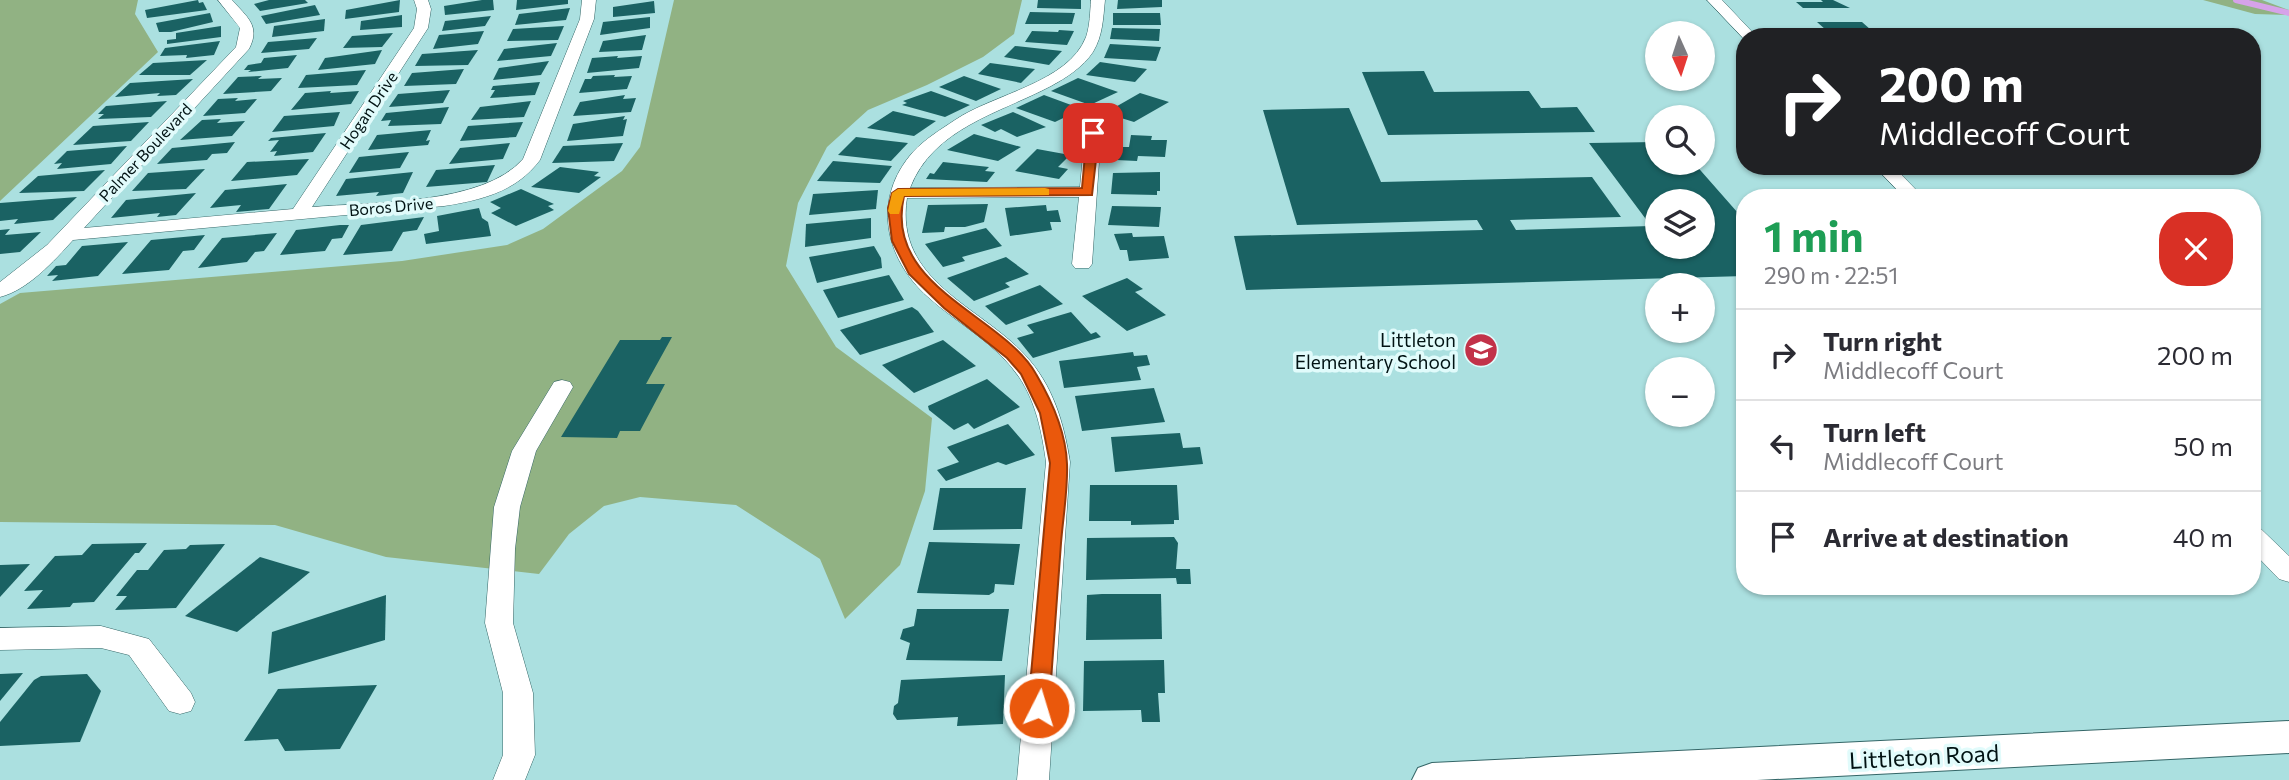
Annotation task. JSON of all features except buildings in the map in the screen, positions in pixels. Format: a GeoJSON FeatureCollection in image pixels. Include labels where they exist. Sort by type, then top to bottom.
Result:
{"type":"FeatureCollection","features":[{"type":"Feature","properties":{"kind":"street","name":"Palmer Boulevard"},"geometry":{"type":"LineString","coordinates":[[0,291],[32,269],[68,235],[247,41],[250,34],[248,26],[225,0]]}},
{"type":"Feature","properties":{"kind":"street","name":"Hogan Drive"},"geometry":{"type":"LineString","coordinates":[[298,215],[421,28],[424,9],[421,0]]}},
{"type":"Feature","properties":{"kind":"street","name":"Boros Drive"},"geometry":{"type":"LineString","coordinates":[[68,235],[454,199],[504,185],[522,173],[531,160],[587,19],[589,0]]}},
{"type":"Feature","properties":{"kind":"street"},"geometry":{"type":"LineString","coordinates":[[1034,767],[1058,463],[1055,437],[1039,391],[1028,372],[995,340],[931,289],[905,257],[895,224],[895,208],[898,193],[918,157],[943,135],[981,111],[1048,81],[1080,57],[1094,36],[1098,0]]}},
{"type":"Feature","properties":{"kind":"street"},"geometry":{"type":"LineString","coordinates":[[1714,0],[1742,28]]}},
{"type":"Feature","properties":{"kind":"street"},"geometry":{"type":"LineString","coordinates":[[1082,264],[1093,133]]}},
{"type":"Feature","properties":{"kind":"street"},"geometry":{"type":"LineString","coordinates":[[1892,175],[1906,189]]}},
{"type":"Feature","properties":{"kind":"street"},"geometry":{"type":"LineString","coordinates":[[898,193],[1088,192]]}},
{"type":"Feature","properties":{"kind":"street"},"geometry":{"type":"LineString","coordinates":[[509,780],[519,755],[518,693],[499,623],[507,507],[524,451],[562,387]]}},
{"type":"Feature","properties":{"kind":"street"},"geometry":{"type":"LineString","coordinates":[[2261,544],[2289,572]]}},
{"type":"Feature","properties":{"kind":"street"},"geometry":{"type":"LineString","coordinates":[[0,639],[101,637],[139,647],[180,702]]}},
{"type":"Feature","properties":{"kind":"street","name":"Littleton Road"},"geometry":{"type":"LineString","coordinates":[[1432,780],[2289,737]]}},
{"type":"Feature","properties":{"kind":"green space"},"geometry":{"type":"Polygon","coordinates":[[[0,0],[138,0],[135,14],[158,52],[0,201],[0,0]]]}},
{"type":"Feature","properties":{"kind":"green space"},"geometry":{"type":"Polygon","coordinates":[[[674,0],[1022,0],[1014,34],[983,57],[868,110],[827,147],[798,203],[786,266],[836,347],[932,418],[925,491],[900,565],[845,619],[820,559],[736,505],[640,497],[604,506],[569,534],[539,574],[386,557],[275,525],[0,522],[0,304],[20,293],[402,261],[507,245],[543,229],[622,171],[640,147],[674,0]]]}},
{"type":"Feature","properties":{"kind":"green space"},"geometry":{"type":"Polygon","coordinates":[[[2203,0],[2262,0],[2289,10],[2289,15],[2255,14],[2203,0]]]}},
{"type":"Feature","properties":{"kind":"waterway"},"geometry":{"type":"LineString","coordinates":[[2236,0],[2289,13]]}},
{"type":"Feature","properties":{"kind":"slow traffic"},"geometry":{"type":"LineString","coordinates":[[895,211],[898,193],[1045,192]]}},
{"type":"Feature","properties":{"kind":"place","name":"Littleton Elementary School"},"geometry":{"type":"Point","coordinates":[1481,350]}},
{"type":"Feature","properties":{"kind":"route"},"geometry":{"type":"LineString","coordinates":[[1039,708],[1058,463],[1055,437],[1039,391],[1028,372],[1013,355],[949,305],[916,274],[899,241],[895,208],[898,193],[1088,192],[1093,133]]}}]}
